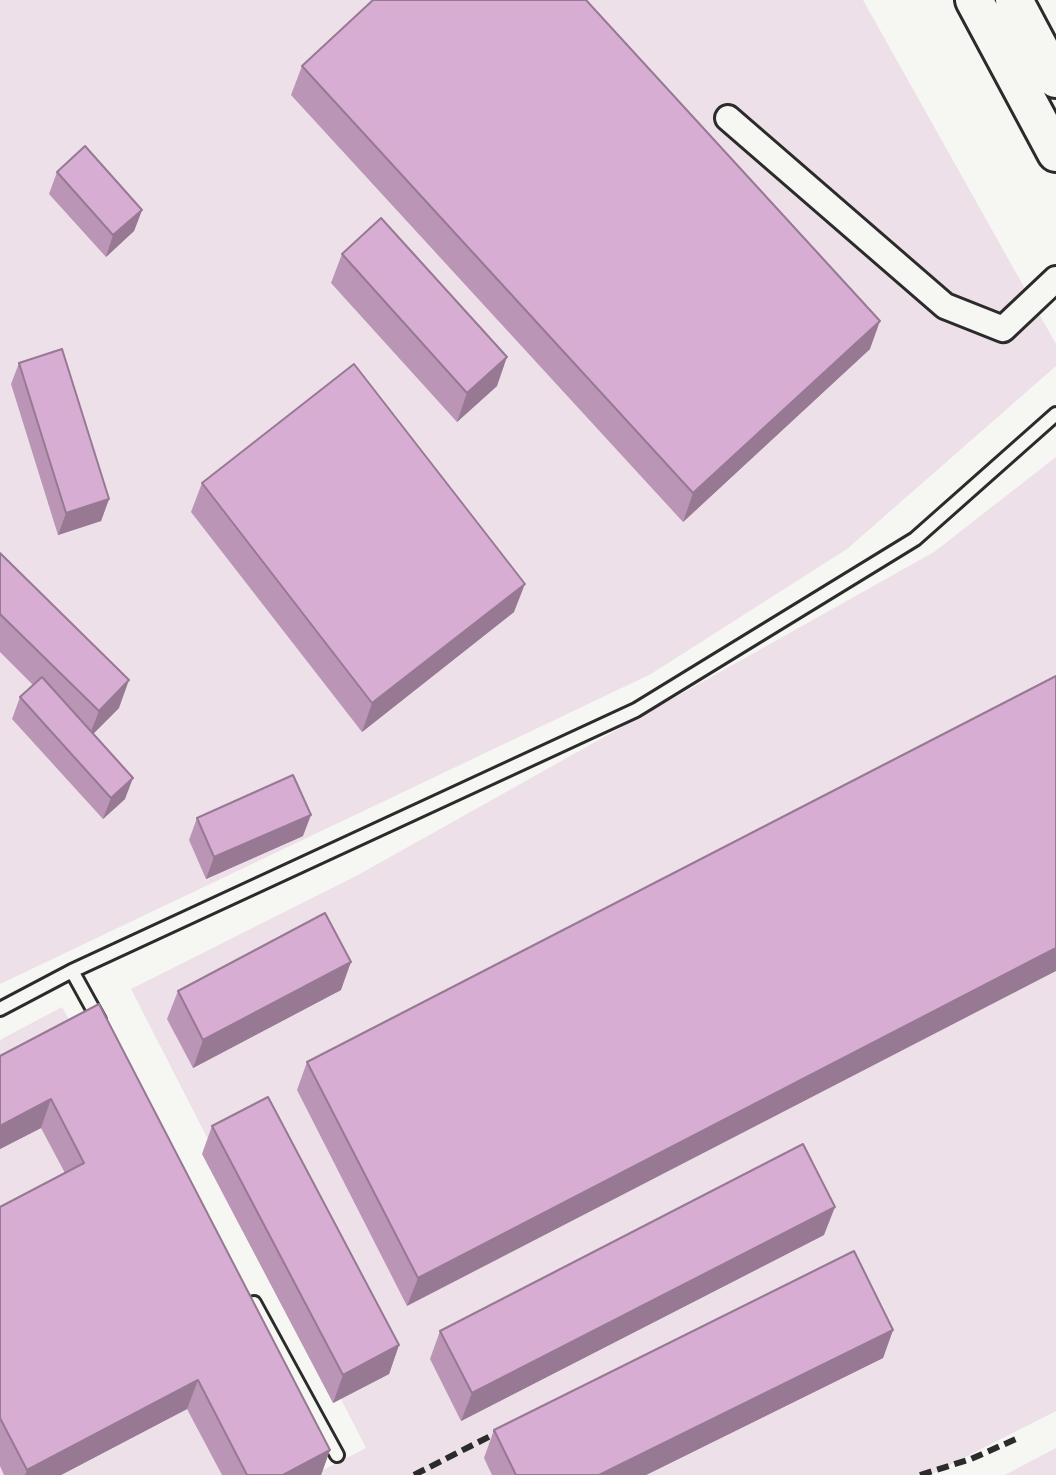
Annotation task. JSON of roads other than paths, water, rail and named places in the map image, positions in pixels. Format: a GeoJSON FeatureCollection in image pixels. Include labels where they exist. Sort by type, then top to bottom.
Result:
{"type":"FeatureCollection","features":[{"type":"Feature","properties":{"kind":"main road"},"geometry":{"type":"LineString","coordinates":[[974,0],[1056,153]]}},
{"type":"Feature","properties":{"kind":"main road"},"geometry":{"type":"LineString","coordinates":[[1014,0],[1056,79]]}},
{"type":"Feature","properties":{"kind":"street"},"geometry":{"type":"LineString","coordinates":[[728,118],[945,306],[1003,329],[1056,279]]}},
{"type":"Feature","properties":{"kind":"lane"},"geometry":{"type":"LineString","coordinates":[[0,1009],[72,971],[636,710],[915,539],[1056,414]]}},
{"type":"Feature","properties":{"kind":"lane"},"geometry":{"type":"LineString","coordinates":[[72,971],[102,1026]]}},
{"type":"Feature","properties":{"kind":"lane"},"geometry":{"type":"LineString","coordinates":[[246,1289],[337,1455]]}},
{"type":"Feature","properties":{"kind":"railway"},"geometry":{"type":"LineString","coordinates":[[414,1475],[510,1426]]}},
{"type":"Feature","properties":{"kind":"railway"},"geometry":{"type":"LineString","coordinates":[[920,1475],[971,1459],[1016,1439]]}}]}
